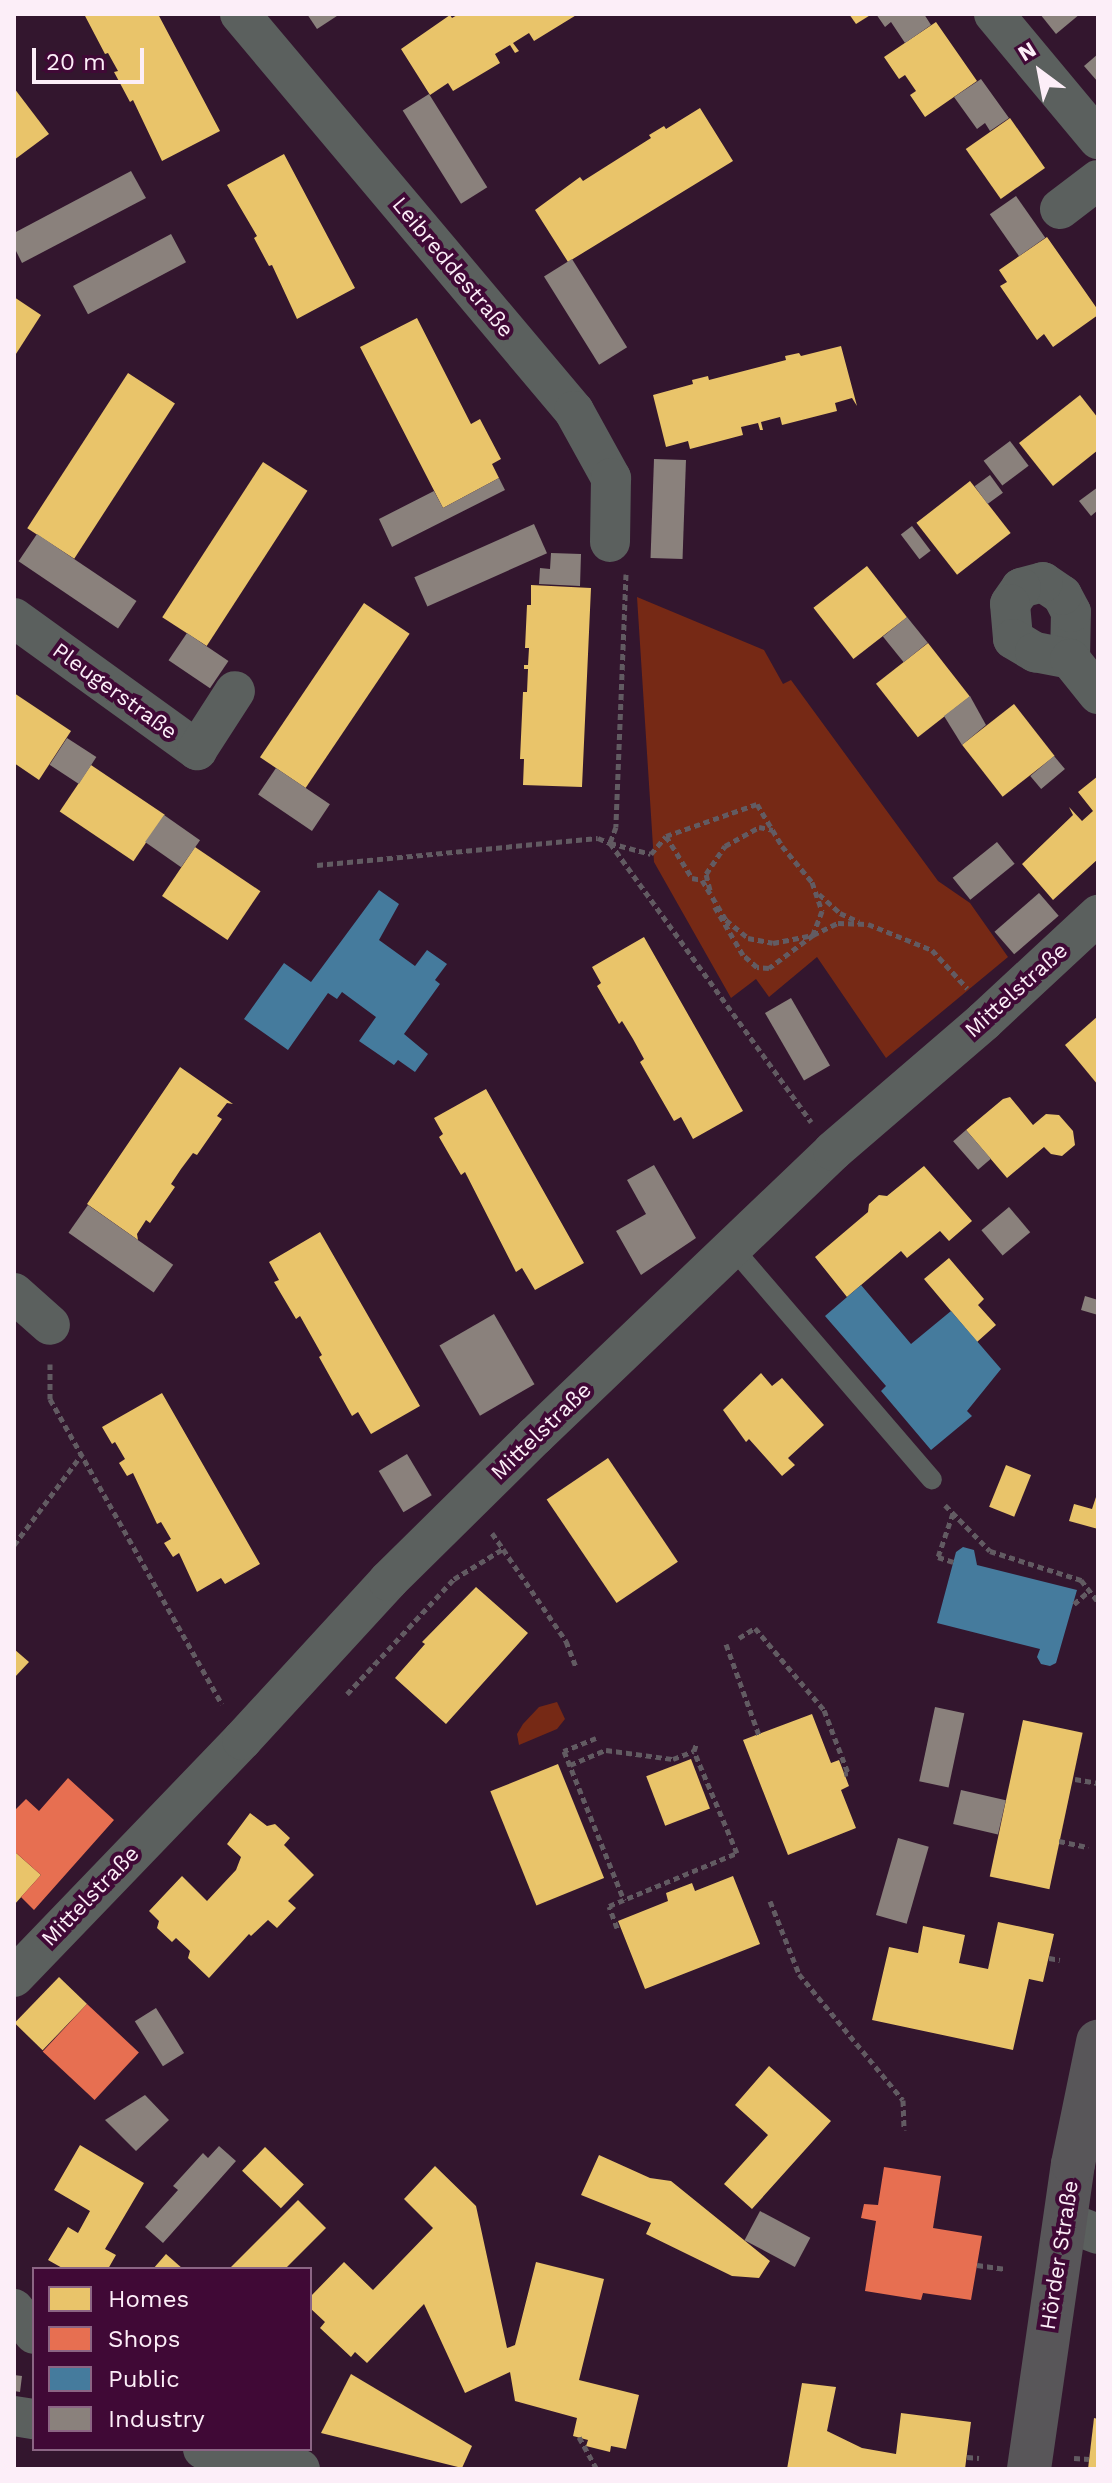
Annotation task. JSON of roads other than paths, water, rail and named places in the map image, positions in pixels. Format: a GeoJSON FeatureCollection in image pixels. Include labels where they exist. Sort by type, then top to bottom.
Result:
{"type":"FeatureCollection","features":[{"type":"Feature","properties":{"kind":"main road","name":"Hörder Straße"},"geometry":{"type":"LineString","coordinates":[[1029,2469],[1081,2227],[1098,2042]]}},
{"type":"Feature","properties":{"kind":"street","name":"Leibreddestraße"},"geometry":{"type":"LineString","coordinates":[[240,14],[574,411],[611,478],[610,542]]}},
{"type":"Feature","properties":{"kind":"street"},"geometry":{"type":"LineString","coordinates":[[994,14],[1098,139]]}},
{"type":"Feature","properties":{"kind":"street"},"geometry":{"type":"LineString","coordinates":[[1060,209],[1098,180]]}},
{"type":"Feature","properties":{"kind":"street","name":"Pleugerstraße"},"geometry":{"type":"LineString","coordinates":[[14,618],[197,750],[235,691]]}},
{"type":"Feature","properties":{"kind":"street"},"geometry":{"type":"LineString","coordinates":[[1070,659],[1098,694]]}},
{"type":"Feature","properties":{"kind":"street","name":"Mittelstraße"},"geometry":{"type":"LineString","coordinates":[[14,1977],[242,1740],[388,1581],[731,1246],[1098,915]]}},
{"type":"Feature","properties":{"kind":"street"},"geometry":{"type":"LineString","coordinates":[[14,1293],[50,1325]]}},
{"type":"Feature","properties":{"kind":"street"},"geometry":{"type":"LineString","coordinates":[[14,2309],[32,2332]]}},
{"type":"Feature","properties":{"kind":"street"},"geometry":{"type":"LineString","coordinates":[[213,2451],[300,2469]]}},
{"type":"Feature","properties":{"kind":"lane"},"geometry":{"type":"LineString","coordinates":[[731,1246],[932,1480]]}}]}
